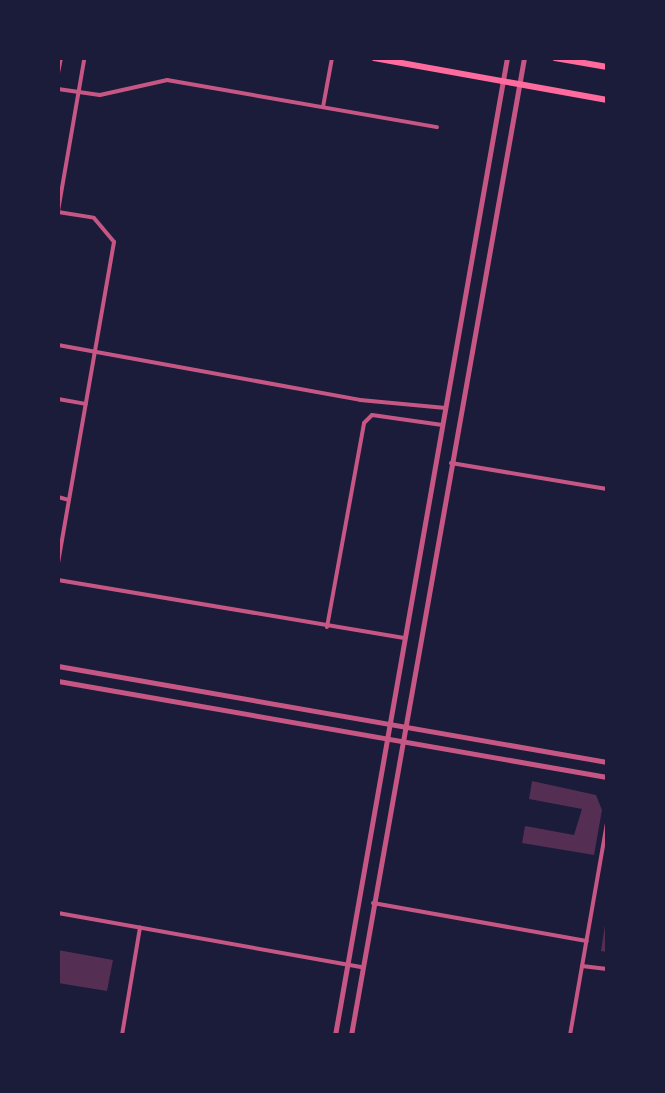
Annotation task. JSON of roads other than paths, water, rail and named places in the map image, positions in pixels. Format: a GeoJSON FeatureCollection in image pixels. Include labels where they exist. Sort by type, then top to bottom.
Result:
{"type":"FeatureCollection","features":[{"type":"Feature","properties":{"kind":"main road"},"geometry":{"type":"LineString","coordinates":[[374,58],[607,100]]}},
{"type":"Feature","properties":{"kind":"main road"},"geometry":{"type":"LineString","coordinates":[[555,58],[607,67]]}},
{"type":"Feature","properties":{"kind":"street"},"geometry":{"type":"LineString","coordinates":[[58,73],[61,58]]}},
{"type":"Feature","properties":{"kind":"street"},"geometry":{"type":"LineString","coordinates":[[68,58],[96,58]]}},
{"type":"Feature","properties":{"kind":"street"},"geometry":{"type":"LineString","coordinates":[[323,107],[332,58]]}},
{"type":"Feature","properties":{"kind":"street"},"geometry":{"type":"LineString","coordinates":[[335,1035],[387,724],[444,425],[507,58]]}},
{"type":"Feature","properties":{"kind":"street"},"geometry":{"type":"LineString","coordinates":[[351,1035],[403,727],[524,58]]}},
{"type":"Feature","properties":{"kind":"street"},"geometry":{"type":"LineString","coordinates":[[58,563],[114,242],[94,218],[58,212],[84,60]]}},
{"type":"Feature","properties":{"kind":"street"},"geometry":{"type":"LineString","coordinates":[[58,89],[78,93],[167,80],[437,127]]}},
{"type":"Feature","properties":{"kind":"street"},"geometry":{"type":"LineString","coordinates":[[58,345],[360,400],[447,408]]}},
{"type":"Feature","properties":{"kind":"street"},"geometry":{"type":"LineString","coordinates":[[58,399],[86,404]]}},
{"type":"Feature","properties":{"kind":"street"},"geometry":{"type":"LineString","coordinates":[[327,627],[364,423],[372,415],[444,425]]}},
{"type":"Feature","properties":{"kind":"street"},"geometry":{"type":"LineString","coordinates":[[451,463],[607,489]]}},
{"type":"Feature","properties":{"kind":"street"},"geometry":{"type":"LineString","coordinates":[[58,497],[69,500]]}},
{"type":"Feature","properties":{"kind":"street"},"geometry":{"type":"LineString","coordinates":[[58,580],[404,638]]}},
{"type":"Feature","properties":{"kind":"street"},"geometry":{"type":"LineString","coordinates":[[58,666],[607,762]]}},
{"type":"Feature","properties":{"kind":"street"},"geometry":{"type":"LineString","coordinates":[[58,681],[607,777]]}},
{"type":"Feature","properties":{"kind":"street"},"geometry":{"type":"LineString","coordinates":[[570,1035],[607,824]]}},
{"type":"Feature","properties":{"kind":"street"},"geometry":{"type":"LineString","coordinates":[[373,903],[587,941]]}},
{"type":"Feature","properties":{"kind":"street"},"geometry":{"type":"LineString","coordinates":[[58,913],[362,967]]}},
{"type":"Feature","properties":{"kind":"street"},"geometry":{"type":"LineString","coordinates":[[122,1035],[140,928]]}},
{"type":"Feature","properties":{"kind":"street"},"geometry":{"type":"LineString","coordinates":[[582,966],[607,969]]}}]}
